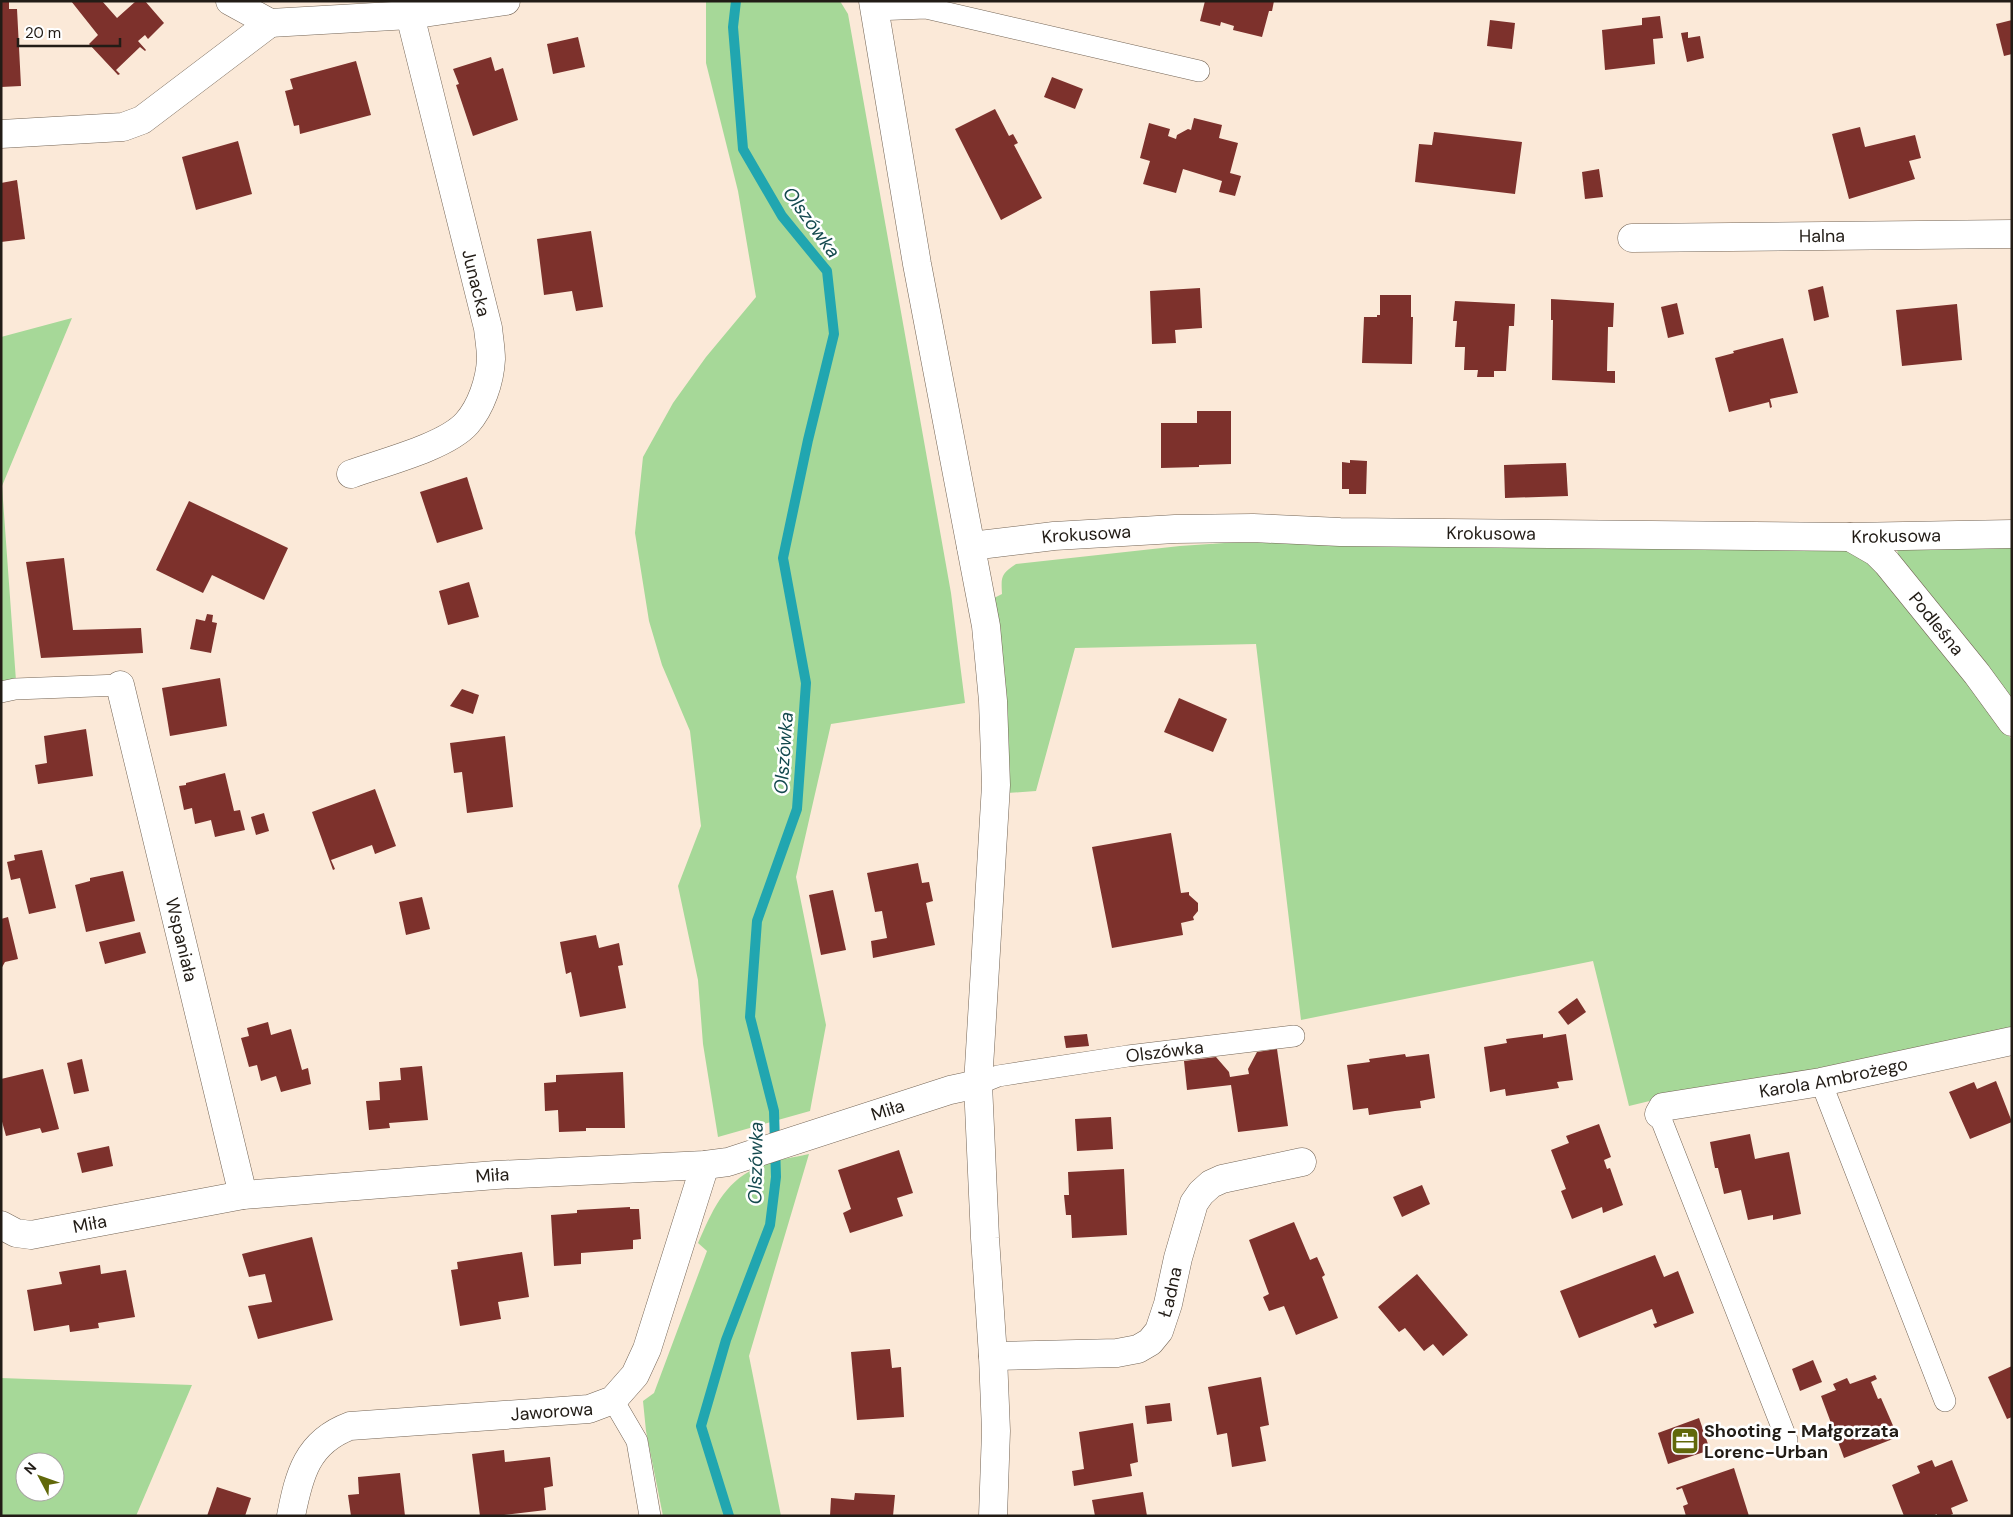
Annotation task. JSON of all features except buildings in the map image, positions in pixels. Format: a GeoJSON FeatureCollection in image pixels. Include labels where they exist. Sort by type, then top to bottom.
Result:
{"type":"FeatureCollection","features":[{"type":"Feature","properties":{"kind":"street"},"geometry":{"type":"LineString","coordinates":[[230,1],[270,23],[410,15],[506,1]]}},
{"type":"Feature","properties":{"kind":"street"},"geometry":{"type":"LineString","coordinates":[[874,6],[917,264],[971,546],[986,635],[993,701],[996,785],[978,1084],[996,1431],[993,1516]]}},
{"type":"Feature","properties":{"kind":"street","name":"Junacka"},"geometry":{"type":"LineString","coordinates":[[351,474],[432,445],[452,435],[467,424],[478,406],[487,384],[491,360],[488,328],[410,15]]}},
{"type":"Feature","properties":{"kind":"street"},"geometry":{"type":"LineString","coordinates":[[1,134],[123,127],[142,120],[270,23]]}},
{"type":"Feature","properties":{"kind":"street","name":"Halna"},"geometry":{"type":"LineString","coordinates":[[1632,238],[2012,234]]}},
{"type":"Feature","properties":{"kind":"street","name":"Krokusowa"},"geometry":{"type":"LineString","coordinates":[[971,546],[1054,536],[1253,528],[1340,532],[1850,537],[2012,534]]}},
{"type":"Feature","properties":{"kind":"street","name":"Podleśna"},"geometry":{"type":"LineString","coordinates":[[1850,537],[1876,552],[1887,563],[1977,674],[2012,722]]}},
{"type":"Feature","properties":{"kind":"street","name":"Wspaniała"},"geometry":{"type":"LineString","coordinates":[[120,685],[242,1195]]}},
{"type":"Feature","properties":{"kind":"street","name":"Karola Ambrożego"},"geometry":{"type":"LineString","coordinates":[[1659,1114],[1663,1107],[1821,1082],[2012,1041]]}},
{"type":"Feature","properties":{"kind":"street","name":"Miła"},"geometry":{"type":"LineString","coordinates":[[1,1225],[16,1233],[31,1235],[242,1195],[496,1175],[716,1164],[950,1090],[978,1084]]}},
{"type":"Feature","properties":{"kind":"street","name":"Ładna"},"geometry":{"type":"LineString","coordinates":[[993,1356],[1116,1353],[1138,1349],[1150,1342],[1159,1331],[1194,1202],[1201,1193],[1211,1184],[1222,1179],[1302,1162]]}},
{"type":"Feature","properties":{"kind":"street","name":"Jaworowa"},"geometry":{"type":"LineString","coordinates":[[291,1516],[298,1484],[305,1464],[322,1441],[336,1431],[350,1426],[589,1409],[613,1400],[635,1375],[647,1349],[716,1164]]}},
{"type":"Feature","properties":{"kind":"lane"},"geometry":{"type":"LineString","coordinates":[[874,6],[926,8],[1199,71]]}},
{"type":"Feature","properties":{"kind":"lane"},"geometry":{"type":"LineString","coordinates":[[1,692],[15,689],[120,685]]}},
{"type":"Feature","properties":{"kind":"lane","name":"Olszówka"},"geometry":{"type":"LineString","coordinates":[[978,1084],[998,1076],[1118,1058],[1294,1036]]}},
{"type":"Feature","properties":{"kind":"lane"},"geometry":{"type":"LineString","coordinates":[[1821,1082],[1945,1401]]}},
{"type":"Feature","properties":{"kind":"lane"},"geometry":{"type":"LineString","coordinates":[[1659,1114],[1787,1440]]}},
{"type":"Feature","properties":{"kind":"lane"},"geometry":{"type":"LineString","coordinates":[[613,1400],[636,1440],[650,1516]]}},
{"type":"Feature","properties":{"kind":"green space"},"geometry":{"type":"Polygon","coordinates":[[[706,1],[840,1],[848,14],[951,593],[965,703],[831,724],[796,877],[826,1025],[810,1111],[718,1137],[703,1044],[698,980],[678,886],[701,826],[690,731],[662,665],[649,621],[635,533],[643,457],[673,403],[706,357],[756,297],[738,191],[706,63],[706,1]]]}},
{"type":"Feature","properties":{"kind":"green space"},"geometry":{"type":"Polygon","coordinates":[[[72,318],[2,486],[16,681],[1,683],[1,337],[72,318]]]}},
{"type":"Feature","properties":{"kind":"green space"},"geometry":{"type":"Polygon","coordinates":[[[1254,541],[1835,548],[1858,554],[1874,565],[1970,683],[2012,740],[2012,1029],[1821,1073],[1662,1098],[1629,1106],[1593,961],[1301,1020],[1256,644],[1075,648],[1036,791],[1007,793],[994,598],[1002,594],[1002,579],[1007,570],[1016,564],[1180,546],[1254,541]]]}},
{"type":"Feature","properties":{"kind":"green space"},"geometry":{"type":"Polygon","coordinates":[[[2012,542],[2012,708],[1899,561],[1897,549],[2012,542]]]}},
{"type":"Feature","properties":{"kind":"green space"},"geometry":{"type":"Polygon","coordinates":[[[809,1154],[749,1356],[781,1516],[663,1516],[646,1431],[643,1401],[654,1393],[707,1251],[698,1243],[708,1220],[720,1200],[735,1182],[762,1165],[809,1154]]]}},
{"type":"Feature","properties":{"kind":"green space"},"geometry":{"type":"Polygon","coordinates":[[[1,1378],[192,1385],[136,1516],[1,1516],[1,1378]]]}},
{"type":"Feature","properties":{"kind":"waterway","name":"Olszówka"},"geometry":{"type":"LineString","coordinates":[[729,1516],[701,1426],[726,1340],[770,1225],[776,1177],[774,1111],[750,1017],[757,921],[797,809],[806,683],[783,558],[808,440],[834,334],[827,271],[782,216],[743,149],[733,27],[736,1]]}},
{"type":"Feature","properties":{"kind":"place","name":"Shooting - Małgorzata Lorenc-Urban"},"geometry":{"type":"Point","coordinates":[1685,1441]}}]}
